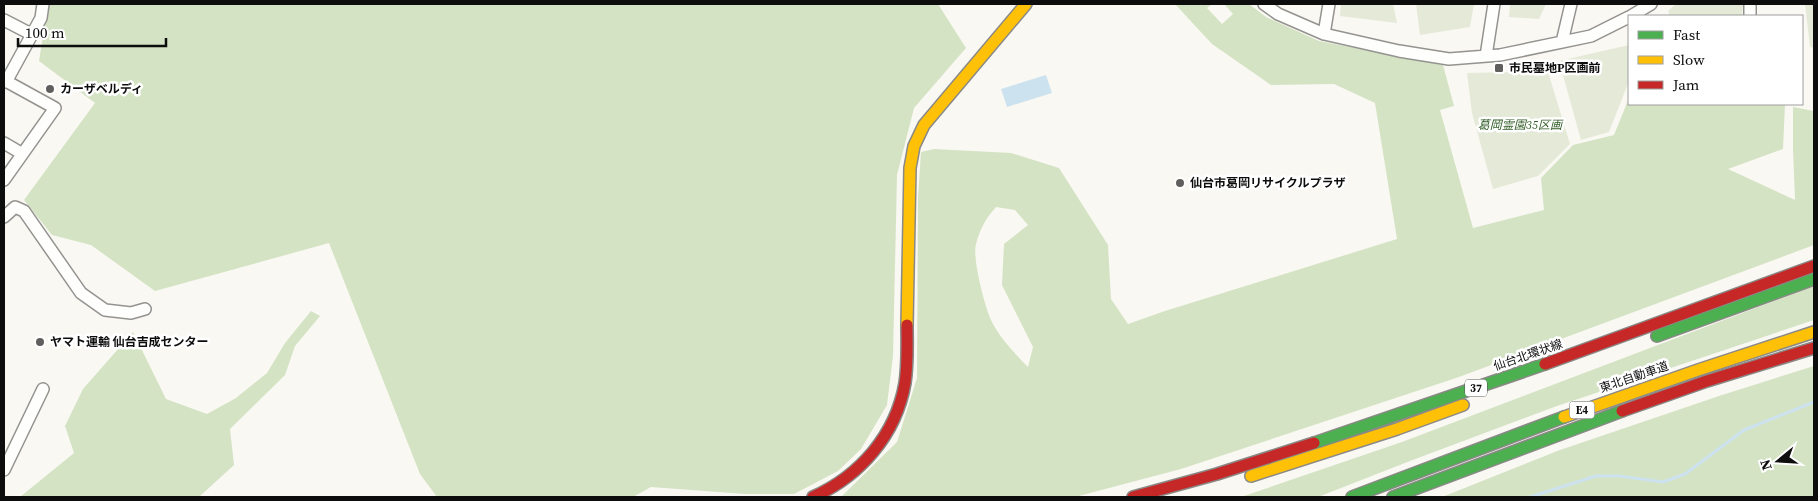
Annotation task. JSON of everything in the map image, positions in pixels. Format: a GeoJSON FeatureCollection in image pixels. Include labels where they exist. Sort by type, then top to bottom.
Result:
{"type":"FeatureCollection","features":[{"type":"Feature","properties":{"kind":"main road"},"geometry":{"type":"LineString","coordinates":[[812,497],[826,492],[841,483],[857,471],[868,459],[889,428],[897,412],[904,390],[907,332],[908,189],[912,151],[915,144],[924,125],[1026,4]]}},
{"type":"Feature","properties":{"kind":"main road","name":"仙台北環状線"},"geometry":{"type":"LineString","coordinates":[[1133,497],[1217,474],[1384,420],[1562,358],[1814,266]]}},
{"type":"Feature","properties":{"kind":"main road"},"geometry":{"type":"LineString","coordinates":[[1646,340],[1814,279]]}},
{"type":"Feature","properties":{"kind":"main road","name":"東北自動車道"},"geometry":{"type":"LineString","coordinates":[[1352,497],[1595,405],[1814,332]]}},
{"type":"Feature","properties":{"kind":"main road","name":"E4"},"geometry":{"type":"LineString","coordinates":[[1393,497],[1636,405],[1814,348]]}},
{"type":"Feature","properties":{"kind":"main road","name":"37"},"geometry":{"type":"LineString","coordinates":[[1243,479],[1471,403]]}},
{"type":"Feature","properties":{"kind":"street"},"geometry":{"type":"LineString","coordinates":[[4,180],[21,153],[55,108],[5,81],[41,18],[43,4]]}},
{"type":"Feature","properties":{"kind":"street"},"geometry":{"type":"LineString","coordinates":[[1264,4],[1278,14],[1324,34],[1399,51],[1449,59],[1500,55],[1591,36],[1628,18]]}},
{"type":"Feature","properties":{"kind":"street"},"geometry":{"type":"LineString","coordinates":[[1324,34],[1329,4]]}},
{"type":"Feature","properties":{"kind":"street"},"geometry":{"type":"LineString","coordinates":[[1486,56],[1494,4]]}},
{"type":"Feature","properties":{"kind":"street"},"geometry":{"type":"LineString","coordinates":[[1562,42],[1571,4]]}},
{"type":"Feature","properties":{"kind":"street"},"geometry":{"type":"LineString","coordinates":[[1633,15],[1651,4]]}},
{"type":"Feature","properties":{"kind":"street"},"geometry":{"type":"LineString","coordinates":[[4,20],[31,34]]}},
{"type":"Feature","properties":{"kind":"street"},"geometry":{"type":"LineString","coordinates":[[4,142],[21,153]]}},
{"type":"Feature","properties":{"kind":"street"},"geometry":{"type":"LineString","coordinates":[[4,217],[15,207],[24,211],[81,293],[104,310],[131,313],[145,310]]}},
{"type":"Feature","properties":{"kind":"street"},"geometry":{"type":"LineString","coordinates":[[4,470],[44,389]]}},
{"type":"Feature","properties":{"kind":"green space"},"geometry":{"type":"Polygon","coordinates":[[[48,4],[938,4],[966,48],[914,108],[897,175],[893,356],[887,405],[861,449],[838,471],[794,494],[745,494],[651,487],[633,497],[437,497],[420,474],[329,243],[155,291],[91,245],[52,235],[24,200],[95,103],[39,61],[48,4]]]}},
{"type":"Feature","properties":{"kind":"green space"},"geometry":{"type":"Polygon","coordinates":[[[1175,4],[1212,4],[1207,8],[1222,24],[1233,14],[1224,4],[1249,4],[1266,17],[1319,41],[1443,65],[1454,106],[1440,110],[1473,228],[1544,210],[1541,178],[1573,145],[1614,135],[1628,100],[1628,105],[1785,105],[1783,149],[1728,169],[1795,200],[1793,107],[1814,111],[1814,245],[1459,377],[1181,469],[1075,497],[841,497],[897,442],[917,378],[918,198],[921,152],[934,149],[1011,153],[1059,168],[1108,245],[1111,299],[1128,324],[1397,239],[1375,103],[1334,84],[1271,85],[1212,44],[1175,4]],[[996,207],[984,224],[975,251],[977,271],[992,322],[1004,340],[1028,367],[1033,347],[1002,285],[1004,244],[1028,225],[1015,210],[996,207]]]}},
{"type":"Feature","properties":{"kind":"green space"},"geometry":{"type":"Polygon","coordinates":[[[1341,4],[1393,4],[1397,23],[1340,16],[1341,4]]]}},
{"type":"Feature","properties":{"kind":"green space"},"geometry":{"type":"Polygon","coordinates":[[[1416,4],[1474,4],[1470,27],[1420,35],[1416,4]]]}},
{"type":"Feature","properties":{"kind":"green space"},"geometry":{"type":"Polygon","coordinates":[[[1510,4],[1546,4],[1539,19],[1509,17],[1510,4]]]}},
{"type":"Feature","properties":{"kind":"green space"},"geometry":{"type":"Polygon","coordinates":[[[1676,4],[1743,4],[1742,15],[1670,15],[1668,11],[1676,4]]]}},
{"type":"Feature","properties":{"kind":"green space"},"geometry":{"type":"Polygon","coordinates":[[[1805,4],[1814,4],[1814,48],[1810,47],[1805,4]]]}},
{"type":"Feature","properties":{"kind":"green space"},"geometry":{"type":"Polygon","coordinates":[[[1628,45],[1628,84],[1609,132],[1581,140],[1559,61],[1628,45]]]}},
{"type":"Feature","properties":{"kind":"green space","name":"葛岡霊園35区画"},"geometry":{"type":"Polygon","coordinates":[[[1545,62],[1570,144],[1538,176],[1493,189],[1472,113],[1467,73],[1518,72],[1545,62]]]}},
{"type":"Feature","properties":{"kind":"green space"},"geometry":{"type":"Polygon","coordinates":[[[1814,286],[1814,320],[1557,406],[1318,497],[1241,497],[1402,442],[1814,286]]]}},
{"type":"Feature","properties":{"kind":"green space"},"geometry":{"type":"Polygon","coordinates":[[[311,311],[320,316],[295,346],[285,375],[230,429],[234,465],[199,497],[20,497],[74,453],[65,426],[83,389],[133,332],[166,399],[207,414],[236,398],[267,373],[285,343],[311,311]]]}},
{"type":"Feature","properties":{"kind":"green space"},"geometry":{"type":"Polygon","coordinates":[[[1814,366],[1814,497],[1442,497],[1560,450],[1814,366]]]}},
{"type":"Feature","properties":{"kind":"water"},"geometry":{"type":"Polygon","coordinates":[[[1046,75],[1052,93],[1007,107],[1001,89],[1046,75]]]}},
{"type":"Feature","properties":{"kind":"waterway"},"geometry":{"type":"LineString","coordinates":[[1530,497],[1596,476],[1619,476],[1663,482],[1685,474],[1744,430],[1814,402]]}},
{"type":"Feature","properties":{"kind":"traffic: fast"},"geometry":{"type":"LineString","coordinates":[[1657,336],[1814,279]]}},
{"type":"Feature","properties":{"kind":"traffic: fast"},"geometry":{"type":"LineString","coordinates":[[1314,443],[1545,364]]}},
{"type":"Feature","properties":{"kind":"traffic: fast"},"geometry":{"type":"LineString","coordinates":[[1393,497],[1622,411]]}},
{"type":"Feature","properties":{"kind":"traffic: fast"},"geometry":{"type":"LineString","coordinates":[[1352,497],[1564,417]]}},
{"type":"Feature","properties":{"kind":"traffic: slow"},"geometry":{"type":"LineString","coordinates":[[907,325],[910,168],[914,146],[924,125],[1026,4]]}},
{"type":"Feature","properties":{"kind":"traffic: slow"},"geometry":{"type":"LineString","coordinates":[[1564,417],[1814,332]]}},
{"type":"Feature","properties":{"kind":"traffic: slow"},"geometry":{"type":"LineString","coordinates":[[1251,476],[1397,429],[1463,405]]}},
{"type":"Feature","properties":{"kind":"traffic: jam"},"geometry":{"type":"LineString","coordinates":[[1545,364],[1814,266]]}},
{"type":"Feature","properties":{"kind":"traffic: jam"},"geometry":{"type":"LineString","coordinates":[[813,497],[846,478],[860,465],[873,452],[893,420],[905,383],[907,325]]}},
{"type":"Feature","properties":{"kind":"traffic: jam"},"geometry":{"type":"LineString","coordinates":[[1622,411],[1707,381],[1814,348]]}},
{"type":"Feature","properties":{"kind":"traffic: jam"},"geometry":{"type":"LineString","coordinates":[[1133,497],[1217,474],[1314,443]]}},
{"type":"Feature","properties":{"kind":"place","name":"市民墓地P区画前"},"geometry":{"type":"Point","coordinates":[1499,68]}},
{"type":"Feature","properties":{"kind":"place","name":"カーザベルディ"},"geometry":{"type":"Point","coordinates":[50,89]}},
{"type":"Feature","properties":{"kind":"place","name":"仙台市葛岡リサイクルプラザ"},"geometry":{"type":"Point","coordinates":[1180,183]}},
{"type":"Feature","properties":{"kind":"place","name":"ヤマト運輸 仙台吉成センター"},"geometry":{"type":"Point","coordinates":[40,342]}}]}
